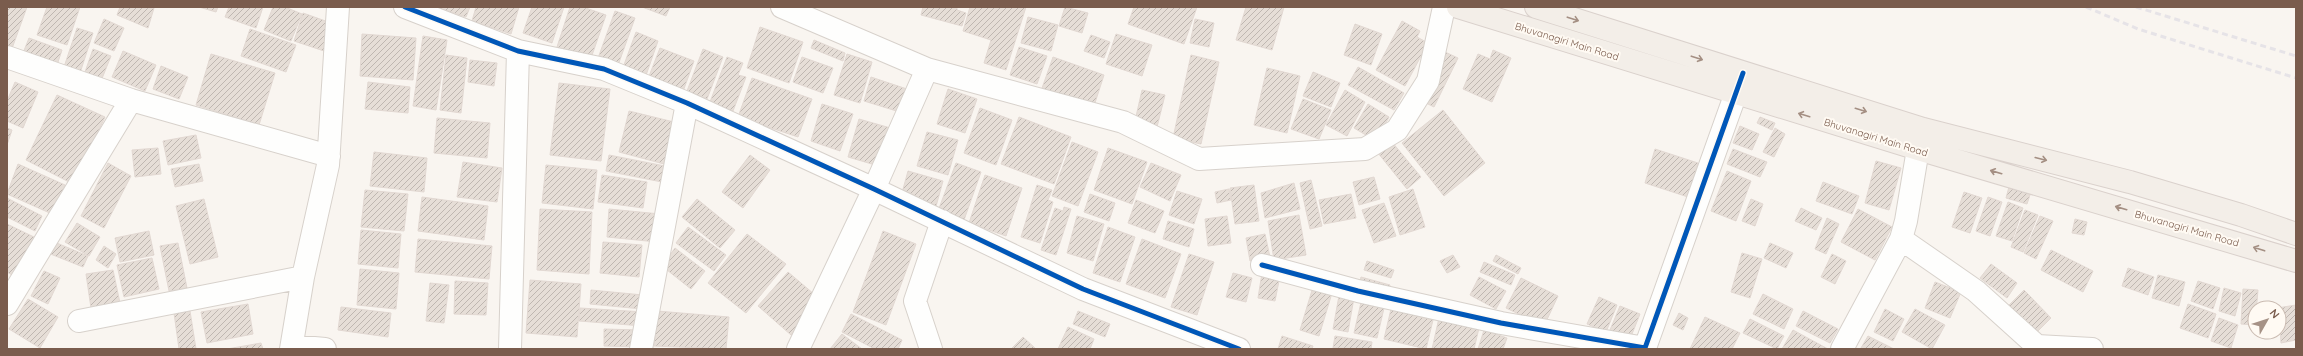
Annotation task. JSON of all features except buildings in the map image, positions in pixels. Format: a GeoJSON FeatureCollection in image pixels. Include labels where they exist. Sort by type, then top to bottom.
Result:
{"type":"FeatureCollection","features":[{"type":"Feature","properties":{"kind":"main road","name":"Bhuvanagiri Main Road"},"geometry":{"type":"LineString","coordinates":[[1458,7],[1736,94],[2296,261]]}},
{"type":"Feature","properties":{"kind":"main road"},"geometry":{"type":"LineString","coordinates":[[1536,7],[1923,129],[2130,182],[2241,215],[2296,234]]}},
{"type":"Feature","properties":{"kind":"street"},"geometry":{"type":"LineString","coordinates":[[325,349],[292,347],[303,277],[329,156],[338,7]]}},
{"type":"Feature","properties":{"kind":"street"},"geometry":{"type":"LineString","coordinates":[[405,7],[518,51],[604,69],[687,104],[874,189],[1083,289],[1239,349]]}},
{"type":"Feature","properties":{"kind":"street"},"geometry":{"type":"LineString","coordinates":[[782,7],[927,69],[1123,122],[1199,159],[1365,149],[1397,130],[1428,81],[1444,7]]}},
{"type":"Feature","properties":{"kind":"street"},"geometry":{"type":"LineString","coordinates":[[510,349],[518,51]]}},
{"type":"Feature","properties":{"kind":"street"},"geometry":{"type":"LineString","coordinates":[[7,57],[131,100],[329,156]]}},
{"type":"Feature","properties":{"kind":"street"},"geometry":{"type":"LineString","coordinates":[[798,349],[874,189],[927,69]]}},
{"type":"Feature","properties":{"kind":"street"},"geometry":{"type":"LineString","coordinates":[[1262,266],[1358,291],[1501,323],[1645,348],[1736,94],[1742,73]]}},
{"type":"Feature","properties":{"kind":"street"},"geometry":{"type":"LineString","coordinates":[[7,304],[131,100]]}},
{"type":"Feature","properties":{"kind":"street"},"geometry":{"type":"LineString","coordinates":[[641,349],[687,104]]}},
{"type":"Feature","properties":{"kind":"street"},"geometry":{"type":"LineString","coordinates":[[1842,349],[1901,239],[1906,221],[1918,149]]}},
{"type":"Feature","properties":{"kind":"street"},"geometry":{"type":"LineString","coordinates":[[931,349],[915,301],[942,221]]}},
{"type":"Feature","properties":{"kind":"street"},"geometry":{"type":"LineString","coordinates":[[1901,239],[1976,291],[2037,346],[2091,349]]}},
{"type":"Feature","properties":{"kind":"street"},"geometry":{"type":"LineString","coordinates":[[79,321],[303,277]]}},
{"type":"Feature","properties":{"kind":"railway"},"geometry":{"type":"LineString","coordinates":[[2086,7],[2138,29],[2296,78]]}},
{"type":"Feature","properties":{"kind":"railway"},"geometry":{"type":"LineString","coordinates":[[2136,7],[2296,56]]}},
{"type":"Feature","properties":{"kind":"cycle path"},"geometry":{"type":"LineString","coordinates":[[405,7],[518,51],[604,69],[687,103],[874,189],[1083,289],[1239,349]]}},
{"type":"Feature","properties":{"kind":"cycle path"},"geometry":{"type":"LineString","coordinates":[[1262,265],[1358,291],[1501,323],[1645,348],[1743,73]]}}]}
